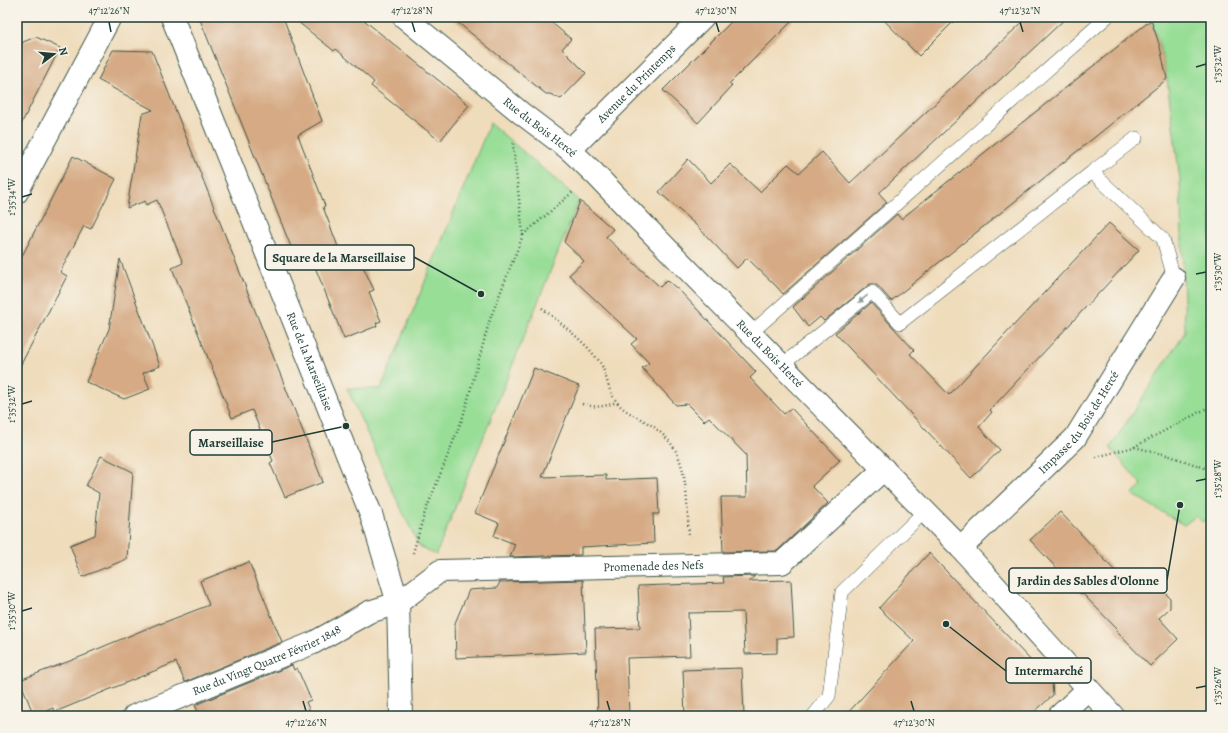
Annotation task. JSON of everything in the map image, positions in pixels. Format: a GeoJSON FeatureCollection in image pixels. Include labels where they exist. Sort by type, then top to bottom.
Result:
{"type":"FeatureCollection","features":[{"type":"Feature","properties":{"kind":"street"},"geometry":{"type":"LineString","coordinates":[[17,192],[110,17]]}},
{"type":"Feature","properties":{"kind":"street","name":"Rue de la Marseillaise"},"geometry":{"type":"LineString","coordinates":[[172,17],[370,514],[398,603],[401,716]]}},
{"type":"Feature","properties":{"kind":"street","name":"Rue du Bois Hercé"},"geometry":{"type":"LineString","coordinates":[[404,17],[521,113],[570,150],[596,174],[638,219],[961,548],[1113,716]]}},
{"type":"Feature","properties":{"kind":"street","name":"Avenue du Printemps"},"geometry":{"type":"LineString","coordinates":[[570,150],[703,17]]}},
{"type":"Feature","properties":{"kind":"street","name":"Impasse du Bois de Hercé"},"geometry":{"type":"LineString","coordinates":[[961,548],[1075,438],[1174,278]]}},
{"type":"Feature","properties":{"kind":"street","name":"Promenade des Nefs"},"geometry":{"type":"LineString","coordinates":[[398,603],[440,571],[782,563],[884,469]]}},
{"type":"Feature","properties":{"kind":"street","name":"Rue du Vingt Quatre Février 1848"},"geometry":{"type":"LineString","coordinates":[[134,716],[313,643],[369,612],[398,603]]}},
{"type":"Feature","properties":{"kind":"street"},"geometry":{"type":"LineString","coordinates":[[1058,716],[1088,689]]}},
{"type":"Feature","properties":{"kind":"lane"},"geometry":{"type":"LineString","coordinates":[[751,333],[1107,17]]}},
{"type":"Feature","properties":{"kind":"lane"},"geometry":{"type":"LineString","coordinates":[[782,366],[872,292],[900,323],[1136,138]]}},
{"type":"Feature","properties":{"kind":"lane"},"geometry":{"type":"LineString","coordinates":[[1092,172],[1163,239],[1174,278]]}},
{"type":"Feature","properties":{"kind":"lane"},"geometry":{"type":"LineString","coordinates":[[813,716],[828,696],[842,592],[925,511]]}},
{"type":"Feature","properties":{"kind":"path"},"geometry":{"type":"LineString","coordinates":[[411,559],[424,515],[463,417],[490,319],[523,235],[513,145],[521,113]]}},
{"type":"Feature","properties":{"kind":"path"},"geometry":{"type":"LineString","coordinates":[[523,235],[596,174]]}},
{"type":"Feature","properties":{"kind":"path"},"geometry":{"type":"LineString","coordinates":[[542,308],[582,342],[600,362],[607,377],[612,394],[617,402],[626,410],[654,427],[668,440],[677,453],[684,478],[692,566]]}},
{"type":"Feature","properties":{"kind":"path"},"geometry":{"type":"LineString","coordinates":[[582,404],[602,407],[617,402]]}},
{"type":"Feature","properties":{"kind":"path"},"geometry":{"type":"LineString","coordinates":[[1095,458],[1134,447],[1211,406]]}},
{"type":"Feature","properties":{"kind":"path"},"geometry":{"type":"LineString","coordinates":[[1134,447],[1167,455],[1211,470]]}},
{"type":"Feature","properties":{"kind":"green space"},"geometry":{"type":"Polygon","coordinates":[[[1150,17],[1211,17],[1211,518],[1202,522],[1196,516],[1184,525],[1132,494],[1142,485],[1110,448],[1185,332],[1180,180],[1167,79],[1160,47],[1150,17]]]}},
{"type":"Feature","properties":{"kind":"green space"},"geometry":{"type":"Polygon","coordinates":[[[490,123],[579,200],[436,555],[419,546],[347,388],[381,389],[490,123]]]}},
{"type":"Feature","properties":{"kind":"building"},"geometry":{"type":"Polygon","coordinates":[[[199,17],[283,17],[322,121],[298,135],[325,206],[323,207],[340,252],[354,247],[374,290],[369,292],[381,321],[376,323],[377,326],[344,339],[311,257],[297,262],[199,17]]]}},
{"type":"Feature","properties":{"kind":"building"},"geometry":{"type":"Polygon","coordinates":[[[292,17],[360,17],[469,105],[440,141],[371,86],[374,82],[336,49],[334,51],[292,17]]]}},
{"type":"Feature","properties":{"kind":"building"},"geometry":{"type":"Polygon","coordinates":[[[451,17],[545,17],[571,39],[562,49],[586,73],[561,99],[550,94],[546,94],[451,17]]]}},
{"type":"Feature","properties":{"kind":"building"},"geometry":{"type":"Polygon","coordinates":[[[736,17],[796,17],[729,84],[732,86],[698,123],[663,90],[736,17]]]}},
{"type":"Feature","properties":{"kind":"building"},"geometry":{"type":"Polygon","coordinates":[[[881,17],[958,17],[919,56],[881,17]]]}},
{"type":"Feature","properties":{"kind":"building"},"geometry":{"type":"Polygon","coordinates":[[[1028,17],[1067,17],[879,193],[887,202],[783,294],[747,258],[737,268],[697,226],[659,192],[688,159],[711,183],[730,164],[760,192],[788,164],[799,173],[822,152],[850,183],[1028,17]]]}},
{"type":"Feature","properties":{"kind":"building"},"geometry":{"type":"Polygon","coordinates":[[[1151,20],[1160,47],[1167,79],[891,301],[878,286],[870,284],[824,321],[820,317],[808,327],[793,307],[897,214],[901,219],[1151,20]]]}},
{"type":"Feature","properties":{"kind":"building"},"geometry":{"type":"Polygon","coordinates":[[[36,37],[60,48],[17,132],[17,54],[23,42],[36,37]]]}},
{"type":"Feature","properties":{"kind":"building"},"geometry":{"type":"Polygon","coordinates":[[[113,50],[152,51],[323,482],[285,497],[270,463],[273,461],[252,410],[232,418],[172,268],[183,263],[157,200],[146,205],[145,201],[127,208],[142,114],[153,110],[98,80],[113,50]]]}},
{"type":"Feature","properties":{"kind":"building"},"geometry":{"type":"Polygon","coordinates":[[[73,156],[116,179],[91,229],[84,226],[60,272],[67,276],[17,372],[17,266],[73,156]]]}},
{"type":"Feature","properties":{"kind":"building"},"geometry":{"type":"Polygon","coordinates":[[[580,201],[613,229],[606,237],[660,287],[667,280],[681,292],[756,372],[750,378],[784,414],[791,408],[840,460],[812,486],[828,503],[777,551],[723,552],[721,497],[747,497],[746,455],[709,417],[704,421],[687,404],[676,405],[642,368],[649,363],[631,344],[637,339],[569,275],[584,261],[564,242],[580,201]]]}},
{"type":"Feature","properties":{"kind":"building"},"geometry":{"type":"Polygon","coordinates":[[[1109,223],[1139,250],[990,410],[992,412],[979,427],[1000,450],[971,478],[835,333],[871,303],[914,350],[910,354],[949,395],[1109,223]]]}},
{"type":"Feature","properties":{"kind":"building"},"geometry":{"type":"Polygon","coordinates":[[[120,259],[160,366],[143,373],[150,389],[124,399],[86,382],[109,329],[120,259]]]}},
{"type":"Feature","properties":{"kind":"building"},"geometry":{"type":"Polygon","coordinates":[[[534,368],[579,386],[542,477],[606,475],[606,480],[657,478],[659,514],[653,514],[654,543],[581,547],[581,555],[510,557],[515,544],[494,536],[499,523],[475,513],[534,368]]]}},
{"type":"Feature","properties":{"kind":"building"},"geometry":{"type":"Polygon","coordinates":[[[101,456],[133,472],[127,559],[82,577],[70,545],[95,535],[99,493],[86,486],[101,456]]]}},
{"type":"Feature","properties":{"kind":"building"},"geometry":{"type":"Polygon","coordinates":[[[1060,512],[1126,583],[1141,568],[1170,598],[1170,608],[1159,618],[1178,639],[1150,666],[1116,631],[1117,629],[1083,594],[1082,595],[1030,540],[1060,512]]]}},
{"type":"Feature","properties":{"kind":"building"},"geometry":{"type":"Polygon","coordinates":[[[929,553],[1052,683],[1053,695],[1030,716],[845,716],[914,641],[879,608],[929,553]]]}},
{"type":"Feature","properties":{"kind":"building"},"geometry":{"type":"Polygon","coordinates":[[[249,562],[282,642],[185,682],[176,662],[55,712],[53,708],[34,716],[20,680],[88,654],[160,623],[209,605],[200,581],[249,562]]]}},
{"type":"Feature","properties":{"kind":"building"},"geometry":{"type":"Polygon","coordinates":[[[755,576],[749,581],[791,580],[794,637],[777,638],[777,653],[745,654],[743,612],[688,613],[690,656],[627,658],[629,716],[598,716],[595,629],[640,628],[638,586],[724,583],[723,577],[755,576]]]}},
{"type":"Feature","properties":{"kind":"building"},"geometry":{"type":"Polygon","coordinates":[[[583,580],[586,652],[456,658],[455,623],[469,590],[497,588],[500,582],[583,580]]]}},
{"type":"Feature","properties":{"kind":"building"},"geometry":{"type":"Polygon","coordinates":[[[292,665],[294,670],[297,668],[311,700],[306,702],[312,716],[200,716],[195,705],[292,665]]]}},
{"type":"Feature","properties":{"kind":"building"},"geometry":{"type":"Polygon","coordinates":[[[742,668],[744,716],[685,716],[683,670],[742,668]]]}},
{"type":"Feature","properties":{"kind":"place","name":"Square de la Marseillaise"},"geometry":{"type":"Point","coordinates":[481,294]}},
{"type":"Feature","properties":{"kind":"place","name":"Marseillaise"},"geometry":{"type":"Point","coordinates":[346,426]}},
{"type":"Feature","properties":{"kind":"place","name":"Jardin des Sables d'Olonne"},"geometry":{"type":"Point","coordinates":[1180,505]}},
{"type":"Feature","properties":{"kind":"place","name":"Intermarché"},"geometry":{"type":"Point","coordinates":[946,624]}}]}
